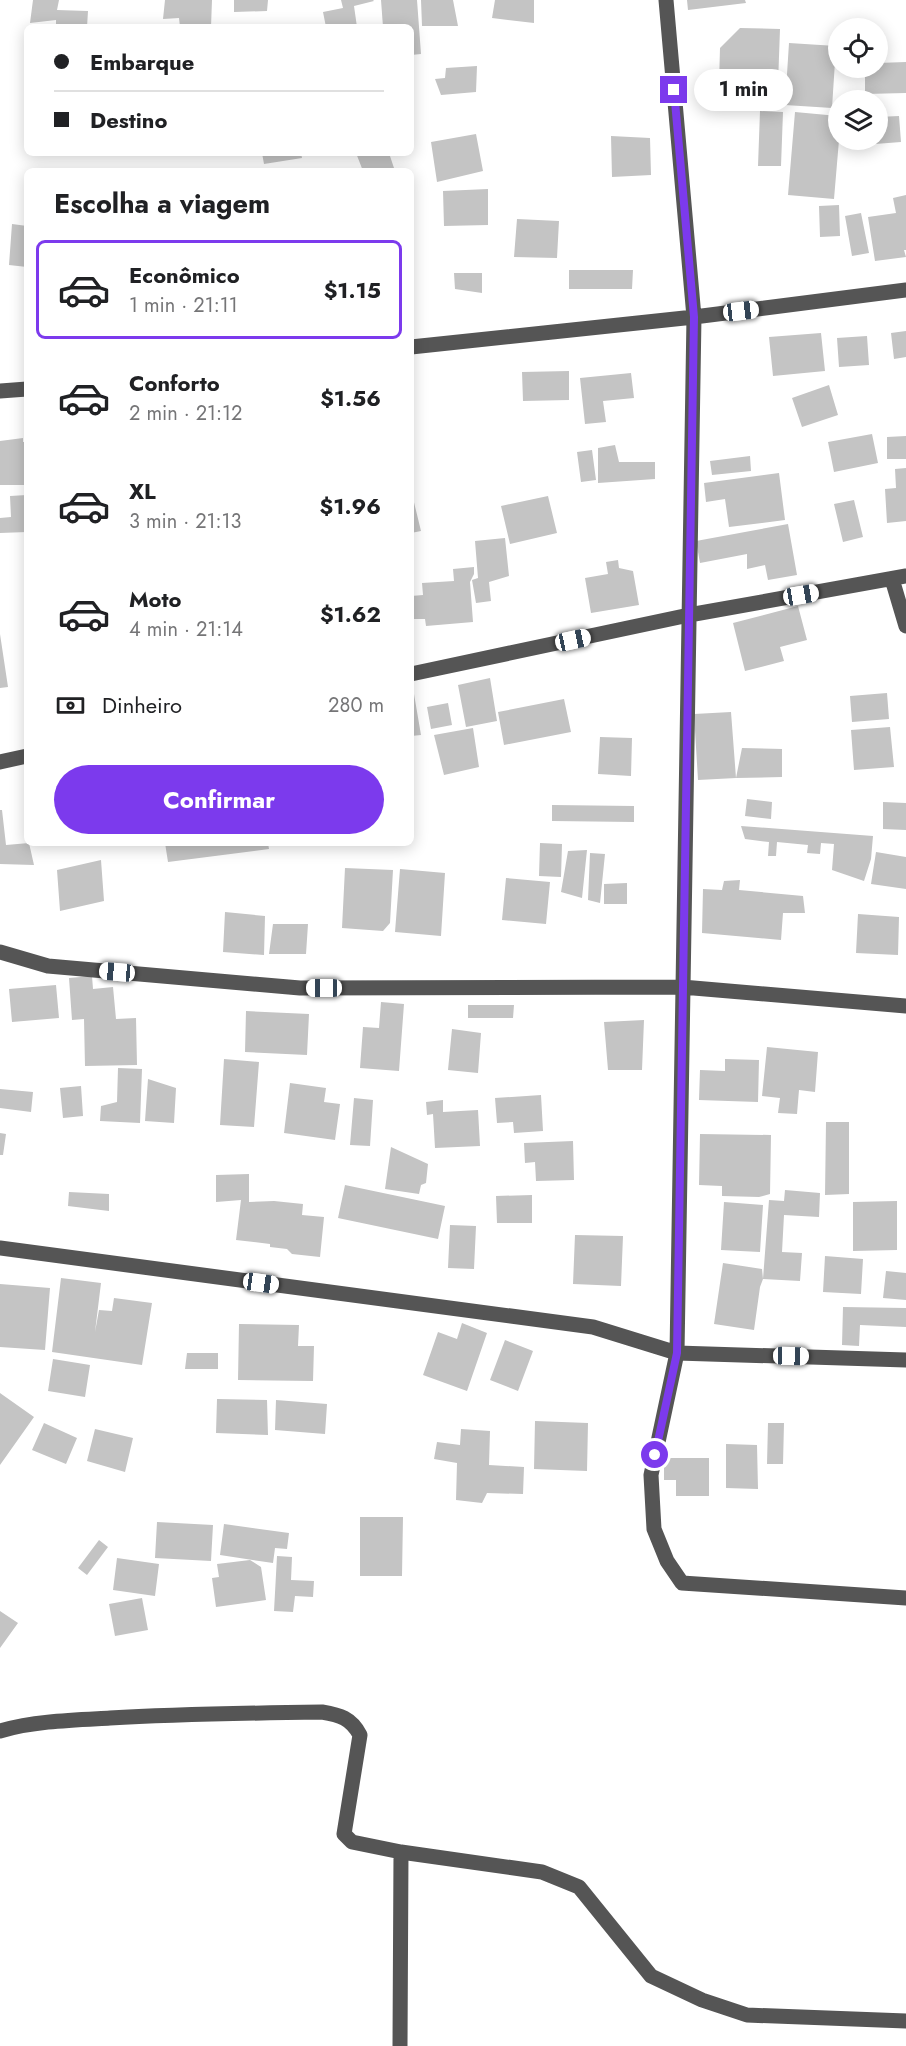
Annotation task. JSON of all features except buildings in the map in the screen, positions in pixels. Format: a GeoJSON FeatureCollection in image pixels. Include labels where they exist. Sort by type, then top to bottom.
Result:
{"type":"FeatureCollection","features":[{"type":"Feature","properties":{"kind":"street"},"geometry":{"type":"LineString","coordinates":[[666,0],[694,317],[677,1353],[651,1475],[654,1529],[667,1561],[682,1583],[906,1598]]}},
{"type":"Feature","properties":{"kind":"street"},"geometry":{"type":"LineString","coordinates":[[414,347],[694,317],[906,290]]}},
{"type":"Feature","properties":{"kind":"street"},"geometry":{"type":"LineString","coordinates":[[0,392],[24,389]]}},
{"type":"Feature","properties":{"kind":"street"},"geometry":{"type":"LineString","coordinates":[[414,673],[688,615],[899,578],[906,626]]}},
{"type":"Feature","properties":{"kind":"street"},"geometry":{"type":"LineString","coordinates":[[0,762],[24,757]]}},
{"type":"Feature","properties":{"kind":"street"},"geometry":{"type":"LineString","coordinates":[[0,952],[48,966],[300,988],[682,987],[906,1006]]}},
{"type":"Feature","properties":{"kind":"street"},"geometry":{"type":"LineString","coordinates":[[0,1248],[593,1327],[677,1353],[906,1360]]}},
{"type":"Feature","properties":{"kind":"street"},"geometry":{"type":"LineString","coordinates":[[0,1731],[12,1727],[80,1720],[174,1714],[322,1712],[342,1716],[354,1724],[360,1735],[344,1834],[352,1842],[400,1852],[542,1872],[579,1887],[651,1976],[702,2000],[747,2014],[906,2021]]}},
{"type":"Feature","properties":{"kind":"street"},"geometry":{"type":"LineString","coordinates":[[399,2046],[400,1852]]}},
{"type":"Feature","properties":{"kind":"route"},"geometry":{"type":"LineString","coordinates":[[655,1455],[677,1353],[694,317],[674,90]]}}]}
